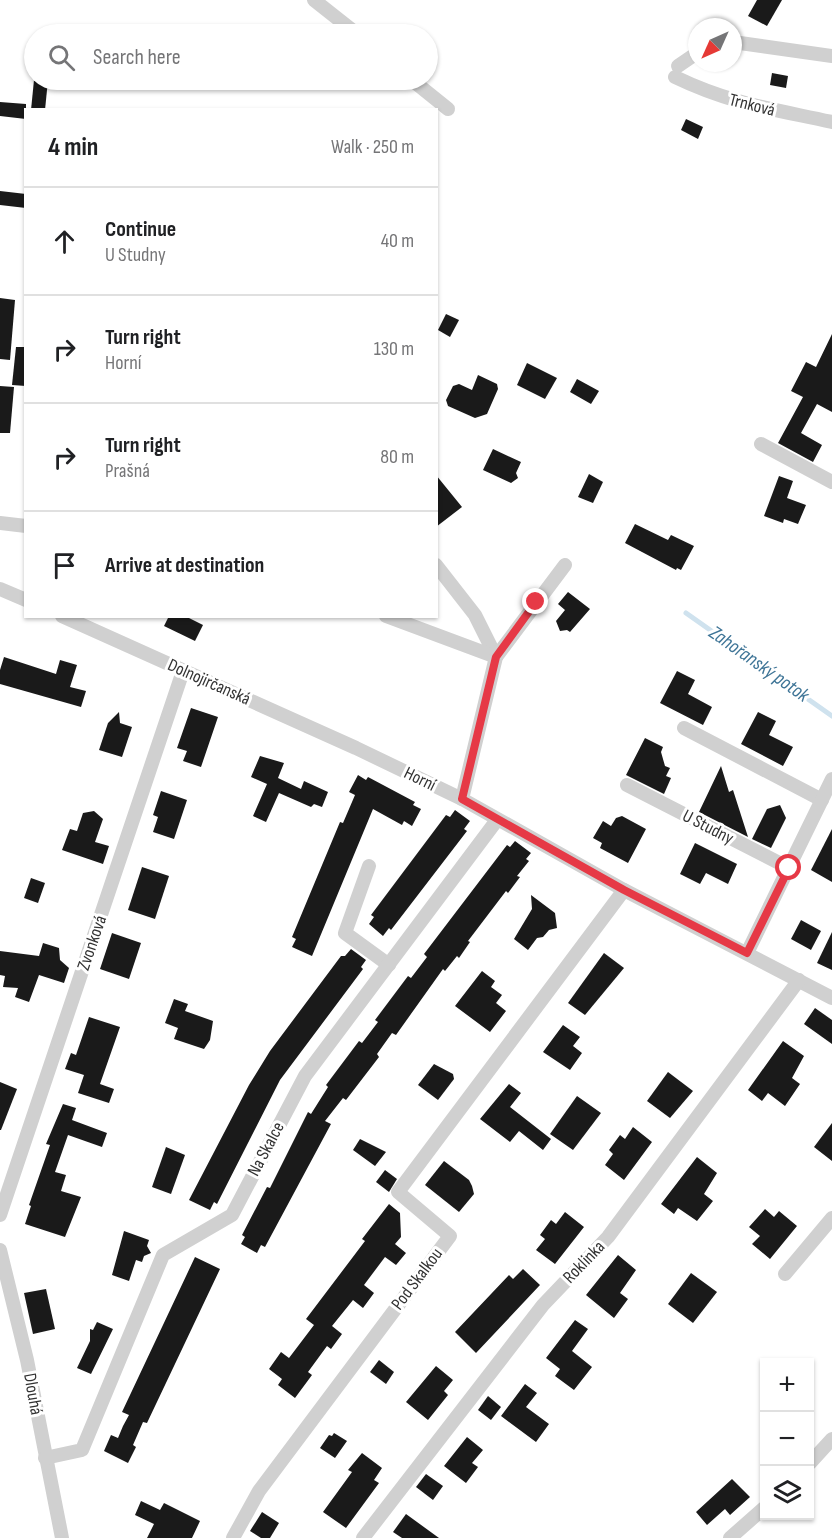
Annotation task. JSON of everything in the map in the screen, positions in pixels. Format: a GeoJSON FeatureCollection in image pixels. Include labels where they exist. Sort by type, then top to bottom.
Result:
{"type":"FeatureCollection","features":[{"type":"Feature","properties":{"kind":"street"},"geometry":{"type":"LineString","coordinates":[[314,0],[344,24]]}},
{"type":"Feature","properties":{"kind":"street"},"geometry":{"type":"LineString","coordinates":[[742,43],[832,56]]}},
{"type":"Feature","properties":{"kind":"street","name":"Trnková"},"geometry":{"type":"LineString","coordinates":[[688,61],[676,71],[709,93],[748,106],[832,122]]}},
{"type":"Feature","properties":{"kind":"street"},"geometry":{"type":"LineString","coordinates":[[424,90],[448,109]]}},
{"type":"Feature","properties":{"kind":"street"},"geometry":{"type":"LineString","coordinates":[[760,444],[832,482]]}},
{"type":"Feature","properties":{"kind":"street"},"geometry":{"type":"LineString","coordinates":[[0,523],[24,526]]}},
{"type":"Feature","properties":{"kind":"street"},"geometry":{"type":"LineString","coordinates":[[462,799],[496,657],[566,565]]}},
{"type":"Feature","properties":{"kind":"street"},"geometry":{"type":"LineString","coordinates":[[438,568],[475,615],[496,657]]}},
{"type":"Feature","properties":{"kind":"street"},"geometry":{"type":"LineString","coordinates":[[0,589],[24,599]]}},
{"type":"Feature","properties":{"kind":"street","name":"Dolnojirčanská"},"geometry":{"type":"LineString","coordinates":[[66,618],[356,748]]}},
{"type":"Feature","properties":{"kind":"street"},"geometry":{"type":"LineString","coordinates":[[391,618],[496,657]]}},
{"type":"Feature","properties":{"kind":"street","name":"Zvonková"},"geometry":{"type":"LineString","coordinates":[[0,1215],[183,671]]}},
{"type":"Feature","properties":{"kind":"street"},"geometry":{"type":"LineString","coordinates":[[684,728],[822,800]]}},
{"type":"Feature","properties":{"kind":"street","name":"Horní"},"geometry":{"type":"LineString","coordinates":[[356,748],[462,799],[624,890],[832,998]]}},
{"type":"Feature","properties":{"kind":"street"},"geometry":{"type":"LineString","coordinates":[[747,953],[832,779]]}},
{"type":"Feature","properties":{"kind":"street","name":"U Studny"},"geometry":{"type":"LineString","coordinates":[[627,785],[789,868]]}},
{"type":"Feature","properties":{"kind":"street","name":"Na Skalce"},"geometry":{"type":"LineString","coordinates":[[45,1458],[82,1450],[163,1255],[232,1215],[305,1076],[497,820]]}},
{"type":"Feature","properties":{"kind":"street"},"geometry":{"type":"LineString","coordinates":[[369,866],[345,933],[389,965]]}},
{"type":"Feature","properties":{"kind":"street","name":"Pod Skalkou"},"geometry":{"type":"LineString","coordinates":[[233,1538],[259,1491],[450,1236],[398,1192],[624,890]]}},
{"type":"Feature","properties":{"kind":"street","name":"Roklinka"},"geometry":{"type":"LineString","coordinates":[[363,1538],[543,1305],[608,1238],[799,980]]}},
{"type":"Feature","properties":{"kind":"street"},"geometry":{"type":"LineString","coordinates":[[785,1274],[832,1218]]}},
{"type":"Feature","properties":{"kind":"street","name":"Dlouhá"},"geometry":{"type":"LineString","coordinates":[[0,1250],[27,1360],[62,1538]]}},
{"type":"Feature","properties":{"kind":"street"},"geometry":{"type":"LineString","coordinates":[[814,1458],[832,1439]]}},
{"type":"Feature","properties":{"kind":"street"},"geometry":{"type":"LineString","coordinates":[[730,1538],[760,1512]]}},
{"type":"Feature","properties":{"kind":"building"},"geometry":{"type":"Polygon","coordinates":[[[757,0],[782,0],[767,26],[748,16],[757,0]]]}},
{"type":"Feature","properties":{"kind":"building"},"geometry":{"type":"Polygon","coordinates":[[[772,73],[788,76],[786,88],[770,85],[772,73]]]}},
{"type":"Feature","properties":{"kind":"building"},"geometry":{"type":"Polygon","coordinates":[[[33,90],[47,90],[45,108],[31,108],[33,90]]]}},
{"type":"Feature","properties":{"kind":"building"},"geometry":{"type":"Polygon","coordinates":[[[0,102],[26,104],[24,119],[0,116],[0,102]]]}},
{"type":"Feature","properties":{"kind":"building"},"geometry":{"type":"Polygon","coordinates":[[[686,119],[703,127],[698,139],[681,130],[686,119]]]}},
{"type":"Feature","properties":{"kind":"building"},"geometry":{"type":"Polygon","coordinates":[[[0,191],[24,194],[24,208],[0,205],[0,191]]]}},
{"type":"Feature","properties":{"kind":"building"},"geometry":{"type":"Polygon","coordinates":[[[0,298],[15,300],[10,360],[0,359],[0,298]]]}},
{"type":"Feature","properties":{"kind":"building"},"geometry":{"type":"Polygon","coordinates":[[[446,314],[459,320],[450,337],[438,330],[446,314]]]}},
{"type":"Feature","properties":{"kind":"building"},"geometry":{"type":"Polygon","coordinates":[[[832,334],[832,412],[817,404],[801,433],[822,445],[813,462],[778,443],[803,397],[791,391],[806,362],[816,367],[832,334]]]}},
{"type":"Feature","properties":{"kind":"building"},"geometry":{"type":"Polygon","coordinates":[[[16,347],[24,347],[24,386],[12,385],[16,347]]]}},
{"type":"Feature","properties":{"kind":"building"},"geometry":{"type":"Polygon","coordinates":[[[527,363],[557,378],[545,399],[517,385],[527,363]]]}},
{"type":"Feature","properties":{"kind":"building"},"geometry":{"type":"Polygon","coordinates":[[[478,375],[497,384],[498,389],[487,414],[475,418],[448,406],[446,400],[453,386],[459,384],[472,390],[478,375]]]}},
{"type":"Feature","properties":{"kind":"building"},"geometry":{"type":"Polygon","coordinates":[[[577,379],[599,391],[591,404],[570,392],[577,379]]]}},
{"type":"Feature","properties":{"kind":"building"},"geometry":{"type":"Polygon","coordinates":[[[0,386],[14,387],[10,433],[0,433],[0,386]]]}},
{"type":"Feature","properties":{"kind":"building"},"geometry":{"type":"Polygon","coordinates":[[[493,449],[521,462],[516,473],[518,478],[511,483],[483,470],[493,449]]]}},
{"type":"Feature","properties":{"kind":"building"},"geometry":{"type":"Polygon","coordinates":[[[589,474],[603,482],[593,503],[578,497],[589,474]]]}},
{"type":"Feature","properties":{"kind":"building"},"geometry":{"type":"Polygon","coordinates":[[[779,476],[793,481],[787,498],[806,505],[798,524],[784,519],[783,523],[764,516],[779,476]]]}},
{"type":"Feature","properties":{"kind":"building"},"geometry":{"type":"Polygon","coordinates":[[[438,477],[462,507],[438,525],[438,477]]]}},
{"type":"Feature","properties":{"kind":"building"},"geometry":{"type":"Polygon","coordinates":[[[635,524],[668,540],[671,535],[694,546],[681,570],[677,568],[676,570],[625,543],[635,524]]]}},
{"type":"Feature","properties":{"kind":"building"},"geometry":{"type":"Polygon","coordinates":[[[568,592],[590,609],[570,632],[560,631],[556,621],[565,610],[558,604],[568,592]]]}},
{"type":"Feature","properties":{"kind":"building"},"geometry":{"type":"Polygon","coordinates":[[[168,618],[189,618],[203,625],[195,641],[164,626],[168,618]]]}},
{"type":"Feature","properties":{"kind":"building"},"geometry":{"type":"Polygon","coordinates":[[[4,657],[56,674],[60,660],[77,665],[70,687],[86,691],[81,707],[0,684],[0,670],[4,657]]]}},
{"type":"Feature","properties":{"kind":"building"},"geometry":{"type":"Polygon","coordinates":[[[677,671],[695,680],[688,694],[712,707],[703,725],[660,703],[677,671]]]}},
{"type":"Feature","properties":{"kind":"building"},"geometry":{"type":"Polygon","coordinates":[[[191,708],[218,717],[201,767],[183,761],[187,751],[177,748],[191,708]]]}},
{"type":"Feature","properties":{"kind":"building"},"geometry":{"type":"Polygon","coordinates":[[[119,712],[120,723],[132,727],[122,757],[99,750],[108,723],[119,712]]]}},
{"type":"Feature","properties":{"kind":"building"},"geometry":{"type":"Polygon","coordinates":[[[758,712],[776,721],[769,735],[793,747],[783,766],[741,744],[758,712]]]}},
{"type":"Feature","properties":{"kind":"building"},"geometry":{"type":"Polygon","coordinates":[[[645,738],[663,747],[661,752],[665,766],[670,768],[666,776],[671,778],[664,794],[626,775],[645,738]]]}},
{"type":"Feature","properties":{"kind":"building"},"geometry":{"type":"Polygon","coordinates":[[[260,756],[284,763],[278,778],[301,789],[304,781],[328,792],[322,807],[314,804],[311,807],[279,793],[266,822],[253,816],[267,784],[251,777],[260,756]]]}},
{"type":"Feature","properties":{"kind":"building"},"geometry":{"type":"Polygon","coordinates":[[[721,766],[729,792],[733,790],[748,837],[699,812],[721,766]]]}},
{"type":"Feature","properties":{"kind":"building"},"geometry":{"type":"Polygon","coordinates":[[[358,775],[366,780],[368,777],[415,802],[413,805],[421,809],[412,826],[404,821],[402,825],[373,809],[312,956],[292,947],[296,939],[292,937],[340,822],[343,823],[355,795],[349,792],[358,775]]]}},
{"type":"Feature","properties":{"kind":"building"},"geometry":{"type":"Polygon","coordinates":[[[161,791],[187,800],[174,839],[153,832],[158,817],[153,815],[161,791]]]}},
{"type":"Feature","properties":{"kind":"building"},"geometry":{"type":"Polygon","coordinates":[[[780,805],[786,818],[771,848],[752,839],[767,809],[780,805]]]}},
{"type":"Feature","properties":{"kind":"building"},"geometry":{"type":"Polygon","coordinates":[[[455,810],[470,821],[464,829],[467,831],[391,930],[389,928],[383,936],[369,924],[374,917],[371,915],[446,815],[450,817],[455,810]]]}},
{"type":"Feature","properties":{"kind":"building"},"geometry":{"type":"Polygon","coordinates":[[[94,811],[103,819],[95,842],[109,846],[103,864],[62,850],[70,829],[77,831],[83,813],[94,811]]]}},
{"type":"Feature","properties":{"kind":"building"},"geometry":{"type":"Polygon","coordinates":[[[622,816],[646,829],[628,863],[600,848],[602,843],[593,838],[603,821],[611,826],[616,818],[622,816]]]}},
{"type":"Feature","properties":{"kind":"building"},"geometry":{"type":"Polygon","coordinates":[[[832,829],[832,882],[811,870],[832,829]]]}},
{"type":"Feature","properties":{"kind":"building"},"geometry":{"type":"Polygon","coordinates":[[[515,841],[531,853],[526,859],[529,861],[517,876],[520,877],[508,893],[506,891],[468,941],[470,942],[459,958],[457,956],[445,971],[443,969],[396,1035],[392,1033],[377,1054],[379,1057],[346,1100],[343,1098],[325,1121],[331,1124],[265,1247],[261,1245],[257,1253],[241,1244],[245,1237],[242,1235],[267,1187],[270,1188],[308,1112],[311,1114],[328,1087],[326,1085],[359,1041],[362,1043],[378,1022],[375,1020],[408,976],[411,978],[427,957],[424,954],[507,845],[510,847],[515,841]]]}},
{"type":"Feature","properties":{"kind":"building"},"geometry":{"type":"Polygon","coordinates":[[[695,843],[737,864],[728,884],[706,873],[700,884],[680,874],[695,843]]]}},
{"type":"Feature","properties":{"kind":"building"},"geometry":{"type":"Polygon","coordinates":[[[142,867],[169,876],[155,919],[128,910],[142,867]]]}},
{"type":"Feature","properties":{"kind":"building"},"geometry":{"type":"Polygon","coordinates":[[[31,878],[45,883],[38,903],[24,898],[31,878]]]}},
{"type":"Feature","properties":{"kind":"building"},"geometry":{"type":"Polygon","coordinates":[[[531,895],[555,913],[557,928],[537,938],[528,950],[514,939],[532,909],[531,895]]]}},
{"type":"Feature","properties":{"kind":"building"},"geometry":{"type":"Polygon","coordinates":[[[801,920],[821,931],[811,950],[791,939],[801,920]]]}},
{"type":"Feature","properties":{"kind":"building"},"geometry":{"type":"Polygon","coordinates":[[[832,932],[832,970],[817,963],[832,932]]]}},
{"type":"Feature","properties":{"kind":"building"},"geometry":{"type":"Polygon","coordinates":[[[112,933],[141,943],[129,979],[100,969],[112,933]]]}},
{"type":"Feature","properties":{"kind":"building"},"geometry":{"type":"Polygon","coordinates":[[[43,943],[59,948],[60,960],[69,968],[64,983],[39,975],[29,1002],[15,997],[18,988],[3,987],[5,976],[0,975],[0,951],[39,956],[43,943]]]}},
{"type":"Feature","properties":{"kind":"building"},"geometry":{"type":"Polygon","coordinates":[[[351,949],[366,960],[361,967],[363,969],[280,1080],[217,1204],[214,1202],[210,1210],[189,1200],[249,1085],[270,1051],[341,956],[345,956],[351,949]]]}},
{"type":"Feature","properties":{"kind":"building"},"geometry":{"type":"Polygon","coordinates":[[[604,953],[624,968],[585,1015],[568,1003],[604,953]]]}},
{"type":"Feature","properties":{"kind":"building"},"geometry":{"type":"Polygon","coordinates":[[[482,971],[495,981],[491,987],[502,995],[496,1003],[506,1011],[490,1032],[455,1006],[482,971]]]}},
{"type":"Feature","properties":{"kind":"building"},"geometry":{"type":"Polygon","coordinates":[[[174,999],[188,1004],[185,1011],[213,1021],[210,1040],[204,1049],[174,1039],[178,1028],[165,1023],[174,999]]]}},
{"type":"Feature","properties":{"kind":"building"},"geometry":{"type":"Polygon","coordinates":[[[815,1008],[832,1020],[832,1044],[804,1024],[815,1008]]]}},
{"type":"Feature","properties":{"kind":"building"},"geometry":{"type":"Polygon","coordinates":[[[89,1017],[120,1027],[100,1084],[114,1089],[109,1103],[78,1093],[84,1075],[65,1069],[71,1053],[76,1055],[89,1017]]]}},
{"type":"Feature","properties":{"kind":"building"},"geometry":{"type":"Polygon","coordinates":[[[563,1025],[580,1037],[573,1046],[582,1053],[570,1070],[543,1052],[563,1025]]]}},
{"type":"Feature","properties":{"kind":"building"},"geometry":{"type":"Polygon","coordinates":[[[783,1041],[804,1056],[792,1078],[800,1084],[785,1106],[768,1093],[762,1101],[748,1090],[783,1041]]]}},
{"type":"Feature","properties":{"kind":"building"},"geometry":{"type":"Polygon","coordinates":[[[434,1064],[453,1074],[454,1079],[438,1100],[418,1085],[434,1064]]]}},
{"type":"Feature","properties":{"kind":"building"},"geometry":{"type":"Polygon","coordinates":[[[668,1072],[693,1091],[670,1118],[647,1101],[668,1072]]]}},
{"type":"Feature","properties":{"kind":"building"},"geometry":{"type":"Polygon","coordinates":[[[0,1082],[17,1089],[1,1130],[0,1130],[0,1082]]]}},
{"type":"Feature","properties":{"kind":"building"},"geometry":{"type":"Polygon","coordinates":[[[509,1084],[521,1093],[510,1107],[551,1139],[543,1150],[519,1131],[510,1142],[480,1119],[509,1084]]]}},
{"type":"Feature","properties":{"kind":"building"},"geometry":{"type":"Polygon","coordinates":[[[577,1096],[601,1113],[573,1150],[550,1134],[577,1096]]]}},
{"type":"Feature","properties":{"kind":"building"},"geometry":{"type":"Polygon","coordinates":[[[63,1104],[76,1108],[72,1120],[107,1133],[102,1147],[68,1135],[55,1172],[66,1175],[61,1191],[81,1197],[65,1237],[25,1224],[31,1206],[29,1205],[50,1145],[46,1144],[63,1104]]]}},
{"type":"Feature","properties":{"kind":"building"},"geometry":{"type":"Polygon","coordinates":[[[832,1123],[832,1161],[814,1147],[832,1123]]]}},
{"type":"Feature","properties":{"kind":"building"},"geometry":{"type":"Polygon","coordinates":[[[633,1127],[652,1142],[624,1180],[605,1165],[613,1154],[609,1150],[620,1135],[625,1139],[633,1127]]]}},
{"type":"Feature","properties":{"kind":"building"},"geometry":{"type":"Polygon","coordinates":[[[360,1139],[386,1152],[375,1166],[353,1150],[360,1139]]]}},
{"type":"Feature","properties":{"kind":"building"},"geometry":{"type":"Polygon","coordinates":[[[166,1147],[185,1155],[171,1194],[152,1187],[166,1147]]]}},
{"type":"Feature","properties":{"kind":"building"},"geometry":{"type":"Polygon","coordinates":[[[697,1157],[717,1173],[704,1194],[713,1201],[697,1221],[678,1208],[674,1214],[661,1204],[697,1157]]]}},
{"type":"Feature","properties":{"kind":"building"},"geometry":{"type":"Polygon","coordinates":[[[444,1161],[469,1180],[472,1186],[474,1194],[459,1212],[425,1185],[444,1161]]]}},
{"type":"Feature","properties":{"kind":"building"},"geometry":{"type":"Polygon","coordinates":[[[385,1170],[397,1179],[389,1192],[376,1182],[385,1170]]]}},
{"type":"Feature","properties":{"kind":"building"},"geometry":{"type":"Polygon","coordinates":[[[389,1204],[400,1213],[401,1237],[395,1244],[406,1253],[396,1265],[385,1257],[364,1285],[374,1293],[363,1308],[353,1300],[332,1326],[342,1334],[331,1349],[327,1346],[308,1372],[312,1375],[295,1398],[278,1385],[282,1379],[269,1369],[281,1352],[289,1358],[314,1325],[306,1319],[365,1241],[362,1239],[389,1204]]]}},
{"type":"Feature","properties":{"kind":"building"},"geometry":{"type":"Polygon","coordinates":[[[765,1209],[774,1217],[779,1211],[797,1226],[770,1259],[752,1244],[760,1236],[749,1227],[765,1209]]]}},
{"type":"Feature","properties":{"kind":"building"},"geometry":{"type":"Polygon","coordinates":[[[565,1212],[584,1227],[555,1264],[536,1250],[545,1239],[540,1235],[551,1220],[556,1224],[565,1212]]]}},
{"type":"Feature","properties":{"kind":"building"},"geometry":{"type":"Polygon","coordinates":[[[124,1231],[149,1240],[147,1246],[151,1253],[144,1256],[142,1262],[136,1260],[129,1281],[112,1275],[124,1231]]]}},
{"type":"Feature","properties":{"kind":"building"},"geometry":{"type":"Polygon","coordinates":[[[618,1255],[636,1270],[620,1293],[628,1299],[614,1318],[586,1295],[618,1255]]]}},
{"type":"Feature","properties":{"kind":"building"},"geometry":{"type":"Polygon","coordinates":[[[195,1257],[220,1269],[147,1423],[143,1422],[133,1445],[136,1447],[128,1463],[104,1451],[111,1435],[118,1438],[129,1415],[122,1412],[195,1257]]]}},
{"type":"Feature","properties":{"kind":"building"},"geometry":{"type":"Polygon","coordinates":[[[523,1269],[540,1285],[476,1353],[455,1332],[509,1275],[513,1279],[523,1269]]]}},
{"type":"Feature","properties":{"kind":"building"},"geometry":{"type":"Polygon","coordinates":[[[691,1273],[717,1292],[693,1323],[668,1304],[691,1273]]]}},
{"type":"Feature","properties":{"kind":"building"},"geometry":{"type":"Polygon","coordinates":[[[46,1289],[55,1329],[33,1334],[24,1293],[46,1289]]]}},
{"type":"Feature","properties":{"kind":"building"},"geometry":{"type":"Polygon","coordinates":[[[575,1320],[588,1329],[572,1351],[592,1367],[574,1390],[555,1376],[560,1369],[546,1358],[575,1320]]]}},
{"type":"Feature","properties":{"kind":"building"},"geometry":{"type":"Polygon","coordinates":[[[97,1322],[113,1329],[91,1374],[77,1368],[90,1341],[90,1329],[93,1330],[97,1322]]]}},
{"type":"Feature","properties":{"kind":"building"},"geometry":{"type":"Polygon","coordinates":[[[379,1360],[394,1372],[386,1384],[370,1372],[379,1360]]]}},
{"type":"Feature","properties":{"kind":"building"},"geometry":{"type":"Polygon","coordinates":[[[436,1366],[453,1380],[444,1391],[448,1395],[428,1420],[406,1402],[436,1366]]]}},
{"type":"Feature","properties":{"kind":"building"},"geometry":{"type":"Polygon","coordinates":[[[525,1384],[537,1393],[526,1407],[549,1424],[536,1442],[501,1416],[525,1384]]]}},
{"type":"Feature","properties":{"kind":"building"},"geometry":{"type":"Polygon","coordinates":[[[488,1396],[501,1407],[491,1420],[478,1410],[488,1396]]]}},
{"type":"Feature","properties":{"kind":"building"},"geometry":{"type":"Polygon","coordinates":[[[334,1433],[347,1441],[335,1458],[320,1448],[329,1435],[332,1436],[334,1433]]]}},
{"type":"Feature","properties":{"kind":"building"},"geometry":{"type":"Polygon","coordinates":[[[467,1437],[483,1450],[472,1463],[478,1467],[466,1483],[444,1466],[467,1437]]]}},
{"type":"Feature","properties":{"kind":"building"},"geometry":{"type":"Polygon","coordinates":[[[362,1453],[382,1468],[374,1480],[379,1483],[346,1528],[323,1512],[352,1472],[348,1470],[362,1453]]]}},
{"type":"Feature","properties":{"kind":"building"},"geometry":{"type":"Polygon","coordinates":[[[426,1474],[443,1486],[433,1500],[416,1487],[426,1474]]]}},
{"type":"Feature","properties":{"kind":"building"},"geometry":{"type":"Polygon","coordinates":[[[732,1479],[750,1497],[730,1515],[725,1509],[707,1525],[696,1512],[732,1479]]]}},
{"type":"Feature","properties":{"kind":"building"},"geometry":{"type":"Polygon","coordinates":[[[141,1501],[160,1510],[164,1503],[200,1521],[192,1538],[147,1538],[154,1524],[135,1515],[141,1501]]]}},
{"type":"Feature","properties":{"kind":"building"},"geometry":{"type":"Polygon","coordinates":[[[262,1512],[279,1523],[270,1538],[261,1538],[250,1531],[262,1512]]]}},
{"type":"Feature","properties":{"kind":"building"},"geometry":{"type":"Polygon","coordinates":[[[406,1514],[439,1538],[402,1538],[393,1532],[406,1514]]]}},
{"type":"Feature","properties":{"kind":"waterway","name":"Zahořanský potok"},"geometry":{"type":"LineString","coordinates":[[686,613],[832,716]]}},
{"type":"Feature","properties":{"kind":"route"},"geometry":{"type":"LineString","coordinates":[[536,602],[496,657],[462,799],[624,890],[747,953],[789,868]]}}]}
